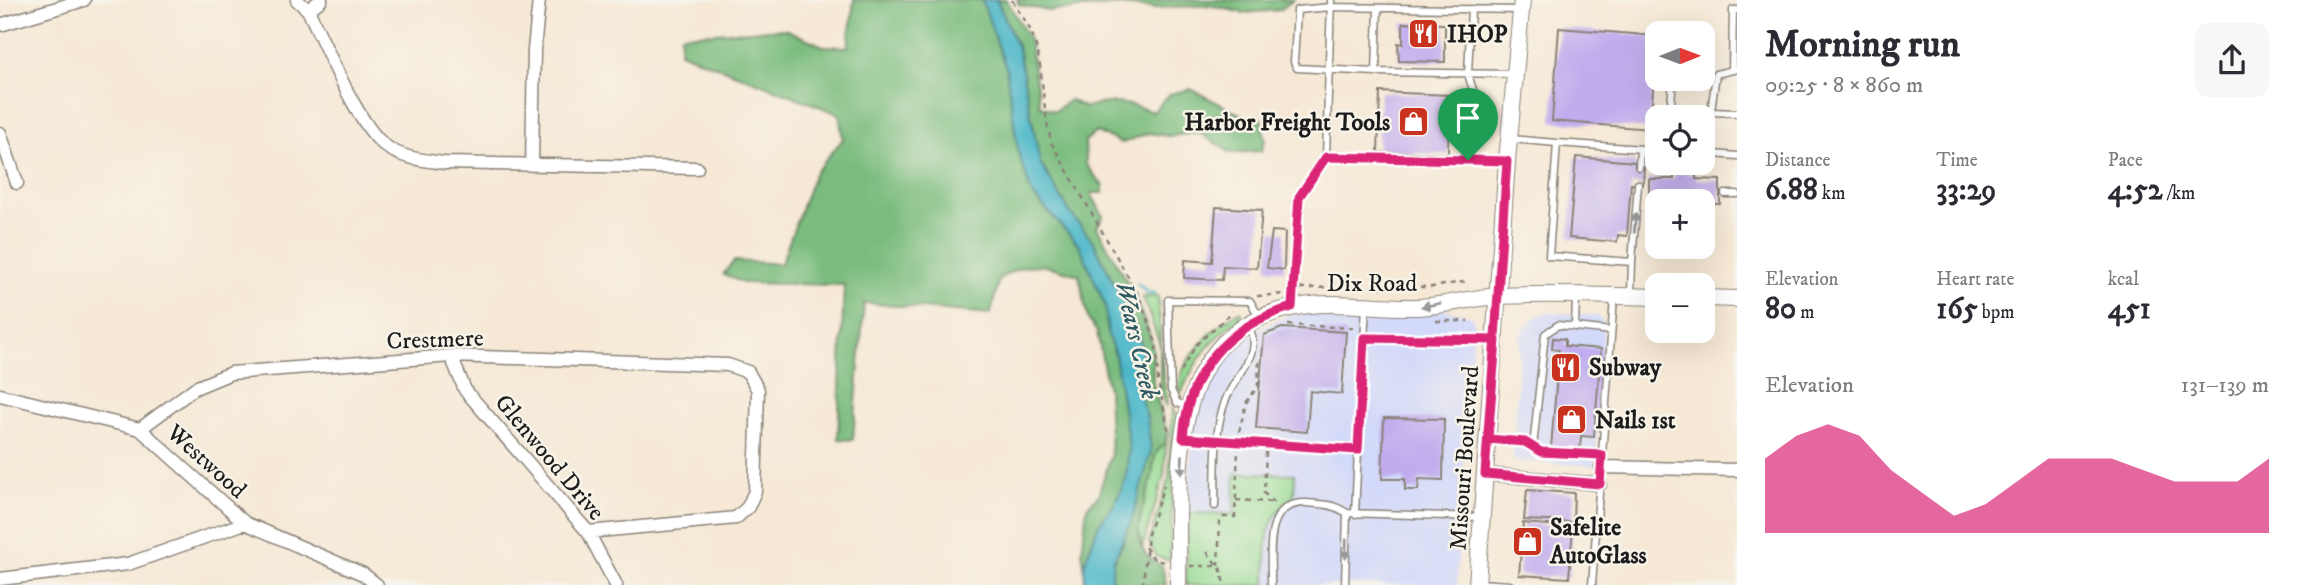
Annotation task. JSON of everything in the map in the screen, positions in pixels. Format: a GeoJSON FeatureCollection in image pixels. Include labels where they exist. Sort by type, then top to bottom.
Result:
{"type":"FeatureCollection","features":[{"type":"Feature","properties":{"kind":"main road","name":"Missouri Boulevard"},"geometry":{"type":"LineString","coordinates":[[1477,584],[1507,161],[1522,5]]}},
{"type":"Feature","properties":{"kind":"main road","name":"Dix Road"},"geometry":{"type":"LineString","coordinates":[[1178,585],[1176,437],[1196,383],[1215,351],[1254,321],[1292,307],[1365,315],[1498,296],[1645,297]]}},
{"type":"Feature","properties":{"kind":"main road"},"geometry":{"type":"LineString","coordinates":[[1715,298],[1737,299]]}},
{"type":"Feature","properties":{"kind":"street"},"geometry":{"type":"LineString","coordinates":[[0,25],[83,0]]}},
{"type":"Feature","properties":{"kind":"street"},"geometry":{"type":"LineString","coordinates":[[297,0],[308,10],[364,123],[383,145],[408,158],[445,163],[697,168]]}},
{"type":"Feature","properties":{"kind":"street"},"geometry":{"type":"LineString","coordinates":[[308,10],[321,0]]}},
{"type":"Feature","properties":{"kind":"street"},"geometry":{"type":"LineString","coordinates":[[532,165],[534,50],[539,0]]}},
{"type":"Feature","properties":{"kind":"street"},"geometry":{"type":"LineString","coordinates":[[0,133],[17,183]]}},
{"type":"Feature","properties":{"kind":"street","name":"Crestmere"},"geometry":{"type":"LineString","coordinates":[[140,429],[195,388],[231,373],[451,356],[728,365],[748,372],[758,390],[755,491],[748,507],[736,518],[588,532]]}},
{"type":"Feature","properties":{"kind":"street","name":"Glenwood Drive"},"geometry":{"type":"LineString","coordinates":[[451,356],[466,390],[588,532],[616,585]]}},
{"type":"Feature","properties":{"kind":"street","name":"Westwood"},"geometry":{"type":"LineString","coordinates":[[0,395],[140,429],[244,523],[363,574],[377,585]]}},
{"type":"Feature","properties":{"kind":"street"},"geometry":{"type":"LineString","coordinates":[[1601,461],[1737,470]]}},
{"type":"Feature","properties":{"kind":"street"},"geometry":{"type":"LineString","coordinates":[[1485,474],[1600,484]]}},
{"type":"Feature","properties":{"kind":"street"},"geometry":{"type":"LineString","coordinates":[[0,579],[128,564],[244,523]]}},
{"type":"Feature","properties":{"kind":"lane"},"geometry":{"type":"LineString","coordinates":[[1421,0],[1421,9]]}},
{"type":"Feature","properties":{"kind":"lane"},"geometry":{"type":"LineString","coordinates":[[1292,307],[1299,197],[1326,157],[1331,3]]}},
{"type":"Feature","properties":{"kind":"lane"},"geometry":{"type":"LineString","coordinates":[[1516,74],[1304,70],[1295,65],[1294,16],[1303,7],[1331,3],[1421,9],[1522,5]]}},
{"type":"Feature","properties":{"kind":"lane"},"geometry":{"type":"LineString","coordinates":[[1376,72],[1378,8]]}},
{"type":"Feature","properties":{"kind":"lane"},"geometry":{"type":"LineString","coordinates":[[1468,160],[1473,90],[1468,74],[1471,9]]}},
{"type":"Feature","properties":{"kind":"lane"},"geometry":{"type":"LineString","coordinates":[[1737,10],[1733,10],[1734,69],[1716,74],[1711,112],[1737,113]]}},
{"type":"Feature","properties":{"kind":"lane"},"geometry":{"type":"LineString","coordinates":[[1509,139],[1645,149]]}},
{"type":"Feature","properties":{"kind":"lane"},"geometry":{"type":"LineString","coordinates":[[1558,143],[1549,256],[1632,262]]}},
{"type":"Feature","properties":{"kind":"lane"},"geometry":{"type":"LineString","coordinates":[[1639,167],[1640,149]]}},
{"type":"Feature","properties":{"kind":"lane"},"geometry":{"type":"LineString","coordinates":[[1715,154],[1737,156]]}},
{"type":"Feature","properties":{"kind":"lane"},"geometry":{"type":"LineString","coordinates":[[1326,157],[1507,161]]}},
{"type":"Feature","properties":{"kind":"lane"},"geometry":{"type":"LineString","coordinates":[[1631,297],[1637,184]]}},
{"type":"Feature","properties":{"kind":"lane"},"geometry":{"type":"LineString","coordinates":[[1725,194],[1737,194]]}},
{"type":"Feature","properties":{"kind":"lane"},"geometry":{"type":"LineString","coordinates":[[1575,327],[1576,296]]}},
{"type":"Feature","properties":{"kind":"lane"},"geometry":{"type":"LineString","coordinates":[[1592,585],[1614,296]]}},
{"type":"Feature","properties":{"kind":"lane"},"geometry":{"type":"LineString","coordinates":[[1188,406],[1177,403],[1171,390],[1168,300],[1250,301],[1254,321],[1252,352],[1226,399],[1218,440],[1214,506]]}},
{"type":"Feature","properties":{"kind":"lane"},"geometry":{"type":"LineString","coordinates":[[1356,514],[1365,315]]}},
{"type":"Feature","properties":{"kind":"lane"},"geometry":{"type":"LineString","coordinates":[[1533,447],[1545,334],[1558,325],[1611,331]]}},
{"type":"Feature","properties":{"kind":"lane"},"geometry":{"type":"LineString","coordinates":[[1364,338],[1496,340]]}},
{"type":"Feature","properties":{"kind":"lane"},"geometry":{"type":"LineString","coordinates":[[1176,437],[1358,450]]}},
{"type":"Feature","properties":{"kind":"lane"},"geometry":{"type":"LineString","coordinates":[[1488,439],[1525,442],[1541,452],[1601,461]]}},
{"type":"Feature","properties":{"kind":"lane"},"geometry":{"type":"LineString","coordinates":[[1271,585],[1273,526],[1281,511],[1294,503],[1332,504],[1347,513],[1356,514],[1482,517]]}},
{"type":"Feature","properties":{"kind":"lane"},"geometry":{"type":"LineString","coordinates":[[1345,585],[1347,513]]}},
{"type":"Feature","properties":{"kind":"lane"},"geometry":{"type":"LineString","coordinates":[[1477,584],[1510,585]]}},
{"type":"Feature","properties":{"kind":"path"},"geometry":{"type":"LineString","coordinates":[[1012,0],[1032,32],[1038,54],[1046,125],[1052,144],[1127,271],[1153,332],[1158,381],[1176,437]]}},
{"type":"Feature","properties":{"kind":"path"},"geometry":{"type":"LineString","coordinates":[[1283,324],[1356,328],[1365,315]]}},
{"type":"Feature","properties":{"kind":"path"},"geometry":{"type":"LineString","coordinates":[[1427,320],[1468,321]]}},
{"type":"Feature","properties":{"kind":"path"},"geometry":{"type":"LineString","coordinates":[[1224,585],[1218,566],[1220,521],[1223,517],[1235,517],[1241,416],[1258,386],[1259,359]]}},
{"type":"Feature","properties":{"kind":"path"},"geometry":{"type":"LineString","coordinates":[[1266,445],[1264,493],[1281,511]]}},
{"type":"Feature","properties":{"kind":"path"},"geometry":{"type":"LineString","coordinates":[[1143,585],[1145,547],[1166,476]]}},
{"type":"Feature","properties":{"kind":"path"},"geometry":{"type":"LineString","coordinates":[[1236,500],[1272,502]]}},
{"type":"Feature","properties":{"kind":"path"},"geometry":{"type":"LineString","coordinates":[[1207,552],[1218,566]]}},
{"type":"Feature","properties":{"kind":"path"},"geometry":{"type":"LineString","coordinates":[[1191,566],[1218,566]]}},
{"type":"Feature","properties":{"kind":"shaded area"},"geometry":{"type":"Polygon","coordinates":[[[1444,310],[1466,314],[1473,318],[1474,324],[1462,471],[1457,585],[1266,585],[1268,529],[1277,508],[1294,494],[1234,514],[1188,513],[1193,424],[1200,393],[1214,367],[1247,334],[1287,316],[1307,313],[1407,314],[1444,310]]]}},
{"type":"Feature","properties":{"kind":"shaded area"},"geometry":{"type":"Polygon","coordinates":[[[1546,312],[1598,316],[1604,324],[1595,466],[1513,461],[1520,336],[1533,318],[1546,312]]]}},
{"type":"Feature","properties":{"kind":"green space"},"geometry":{"type":"Polygon","coordinates":[[[854,0],[982,0],[1006,68],[1018,151],[1032,194],[1080,246],[1105,306],[1108,336],[1115,354],[1129,446],[1126,478],[1116,502],[1098,526],[1084,565],[1082,551],[1087,507],[1098,496],[1111,455],[1108,390],[1097,332],[1088,319],[1079,275],[1038,265],[1010,272],[999,279],[991,314],[864,303],[853,440],[838,439],[844,285],[743,283],[723,274],[734,261],[781,264],[814,174],[843,139],[839,114],[680,52],[681,35],[785,29],[823,46],[848,47],[854,0]]]}},
{"type":"Feature","properties":{"kind":"green space"},"geometry":{"type":"Polygon","coordinates":[[[997,0],[1007,0],[1029,39],[1040,106],[1055,111],[1070,100],[1085,108],[1119,103],[1153,112],[1170,94],[1191,89],[1243,116],[1261,119],[1265,140],[1261,151],[1231,153],[1200,133],[1168,136],[1149,133],[1122,143],[1096,132],[1085,141],[1086,165],[1103,186],[1103,193],[1091,193],[1103,216],[1097,227],[1132,291],[1153,349],[1153,384],[1167,433],[1165,444],[1155,457],[1139,530],[1143,550],[1150,559],[1162,566],[1166,585],[1111,585],[1113,562],[1123,543],[1147,417],[1137,385],[1137,370],[1142,353],[1138,333],[1094,243],[1071,214],[1040,163],[1018,48],[997,0]]]}},
{"type":"Feature","properties":{"kind":"green space"},"geometry":{"type":"Polygon","coordinates":[[[1017,0],[1293,0],[1280,10],[1244,13],[1209,5],[1155,8],[1120,5],[1049,11],[1019,5],[1017,0]]]}},
{"type":"Feature","properties":{"kind":"green space"},"geometry":{"type":"Polygon","coordinates":[[[1158,296],[1163,379],[1168,399],[1166,406],[1160,384],[1160,345],[1143,297],[1158,296]]]}},
{"type":"Feature","properties":{"kind":"green space"},"geometry":{"type":"Polygon","coordinates":[[[1241,311],[1242,317],[1206,349],[1179,392],[1184,369],[1200,345],[1221,324],[1241,311]]]}},
{"type":"Feature","properties":{"kind":"green space"},"geometry":{"type":"Polygon","coordinates":[[[1172,407],[1176,417],[1170,558],[1167,560],[1157,557],[1149,543],[1169,478],[1172,407]]]}},
{"type":"Feature","properties":{"kind":"green space"},"geometry":{"type":"Polygon","coordinates":[[[1167,433],[1164,476],[1142,548],[1137,522],[1151,481],[1156,450],[1165,444],[1167,433]]]}},
{"type":"Feature","properties":{"kind":"green space"},"geometry":{"type":"Polygon","coordinates":[[[1235,473],[1295,474],[1294,495],[1276,515],[1268,535],[1266,585],[1186,585],[1188,513],[1234,514],[1235,473]]]}},
{"type":"Feature","properties":{"kind":"water","name":"Wears Creek"},"geometry":{"type":"Polygon","coordinates":[[[982,0],[997,0],[1018,49],[1040,163],[1071,214],[1094,243],[1138,332],[1142,353],[1137,370],[1137,385],[1147,417],[1151,451],[1132,520],[1113,562],[1111,585],[1085,585],[1084,565],[1098,526],[1116,502],[1126,478],[1129,446],[1115,354],[1108,336],[1105,305],[1080,246],[1032,194],[1018,151],[1006,68],[982,0]]]}},
{"type":"Feature","properties":{"kind":"building","name":"IHOP"},"geometry":{"type":"Polygon","coordinates":[[[1403,23],[1445,24],[1445,62],[1399,61],[1398,43],[1403,44],[1403,23]]]}},
{"type":"Feature","properties":{"kind":"building"},"geometry":{"type":"Polygon","coordinates":[[[1559,28],[1645,35],[1645,91],[1653,91],[1652,105],[1645,105],[1645,129],[1552,121],[1559,28]]]}},
{"type":"Feature","properties":{"kind":"building"},"geometry":{"type":"Polygon","coordinates":[[[1380,92],[1449,95],[1448,154],[1378,152],[1380,92]]]}},
{"type":"Feature","properties":{"kind":"building"},"geometry":{"type":"Polygon","coordinates":[[[1576,157],[1635,162],[1635,167],[1644,168],[1643,185],[1631,184],[1627,236],[1618,235],[1617,242],[1569,238],[1576,157]]]}},
{"type":"Feature","properties":{"kind":"building"},"geometry":{"type":"Polygon","coordinates":[[[1674,175],[1696,175],[1696,179],[1720,180],[1720,204],[1715,204],[1715,189],[1649,189],[1649,179],[1674,179],[1674,175]]]}},
{"type":"Feature","properties":{"kind":"building"},"geometry":{"type":"Polygon","coordinates":[[[1216,207],[1262,210],[1257,268],[1223,266],[1222,280],[1184,278],[1185,260],[1212,262],[1216,207]]]}},
{"type":"Feature","properties":{"kind":"building"},"geometry":{"type":"Polygon","coordinates":[[[1272,231],[1285,232],[1284,270],[1267,268],[1272,231]]]}},
{"type":"Feature","properties":{"kind":"building"},"geometry":{"type":"Polygon","coordinates":[[[1282,328],[1346,332],[1342,394],[1310,391],[1307,432],[1256,428],[1264,335],[1282,328]]]}},
{"type":"Feature","properties":{"kind":"building"},"geometry":{"type":"Polygon","coordinates":[[[1553,338],[1565,339],[1565,346],[1601,349],[1594,437],[1581,436],[1580,450],[1551,448],[1559,350],[1552,349],[1553,338]]]}},
{"type":"Feature","properties":{"kind":"building"},"geometry":{"type":"Polygon","coordinates":[[[1384,418],[1444,419],[1443,480],[1419,479],[1418,490],[1405,490],[1405,479],[1382,479],[1384,418]]]}},
{"type":"Feature","properties":{"kind":"building"},"geometry":{"type":"Polygon","coordinates":[[[1527,490],[1574,493],[1573,522],[1524,520],[1527,490]]]}},
{"type":"Feature","properties":{"kind":"building"},"geometry":{"type":"Polygon","coordinates":[[[1523,523],[1573,527],[1569,578],[1519,575],[1523,523]]]}},
{"type":"Feature","properties":{"kind":"waterway","name":"Wears Creek"},"geometry":{"type":"LineString","coordinates":[[1138,284],[1148,293],[1155,293]]}},
{"type":"Feature","properties":{"kind":"waterway","name":"Wears Creek"},"geometry":{"type":"LineString","coordinates":[[1114,289],[1125,286]]}},
{"type":"Feature","properties":{"kind":"place","name":"IHOP"},"geometry":{"type":"Point","coordinates":[1424,34]}},
{"type":"Feature","properties":{"kind":"place","name":"Harbor Freight Tools"},"geometry":{"type":"Point","coordinates":[1413,122]}},
{"type":"Feature","properties":{"kind":"place","name":"Subway"},"geometry":{"type":"Point","coordinates":[1566,367]}},
{"type":"Feature","properties":{"kind":"place","name":"Nails 1st"},"geometry":{"type":"Point","coordinates":[1572,420]}},
{"type":"Feature","properties":{"kind":"place","name":"Safelite AutoGlass"},"geometry":{"type":"Point","coordinates":[1527,541]}},
{"type":"Feature","properties":{"kind":"route"},"geometry":{"type":"LineString","coordinates":[[1468,160],[1326,157],[1299,197],[1292,307],[1247,325],[1215,351],[1193,389],[1184,422],[1183,438],[1358,450],[1364,338],[1496,340],[1488,439],[1525,442],[1541,452],[1602,455],[1600,484],[1485,474],[1496,340],[1507,161],[1468,160]]}}]}
